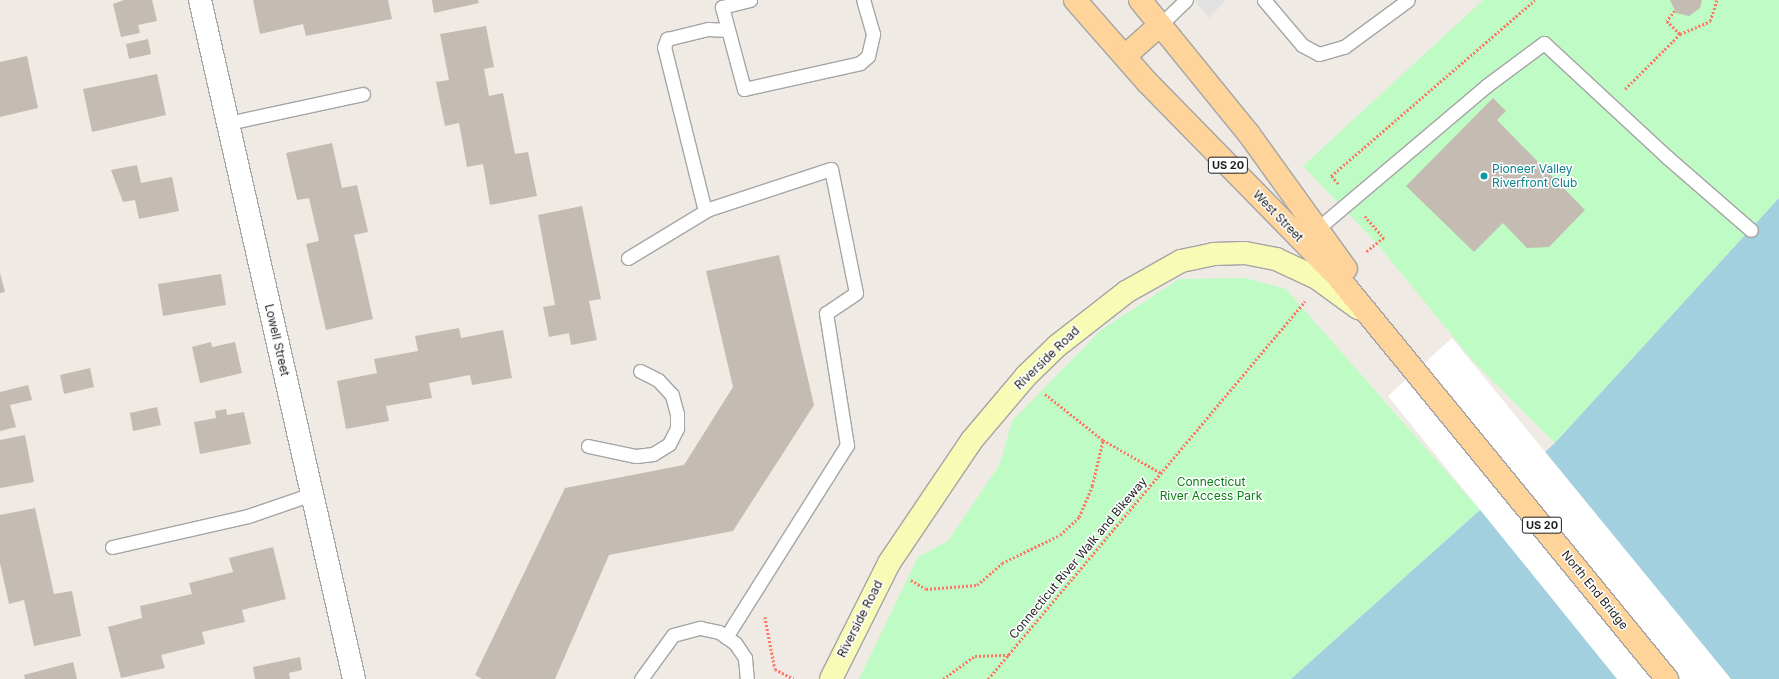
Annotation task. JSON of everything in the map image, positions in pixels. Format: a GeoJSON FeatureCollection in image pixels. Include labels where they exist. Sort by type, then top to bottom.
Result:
{"type":"FeatureCollection","features":[{"type":"Feature","properties":{"kind":"main road","name":"West Street"},"geometry":{"type":"LineString","coordinates":[[1075,0],[1124,56],[1337,276],[1416,370]]}},
{"type":"Feature","properties":{"kind":"main road","name":"West Street"},"geometry":{"type":"LineString","coordinates":[[1140,0],[1249,134],[1317,229],[1382,328]]}},
{"type":"Feature","properties":{"kind":"main road"},"geometry":{"type":"LineString","coordinates":[[1124,56],[1160,25]]}},
{"type":"Feature","properties":{"kind":"main road","name":"North End Bridge"},"geometry":{"type":"LineString","coordinates":[[1416,370],[1667,679]]}},
{"type":"Feature","properties":{"kind":"street","name":"Lowell Street"},"geometry":{"type":"LineString","coordinates":[[200,0],[354,679]]}},
{"type":"Feature","properties":{"kind":"street","name":"Riverside Road"},"geometry":{"type":"LineString","coordinates":[[831,679],[890,563],[972,440],[1026,376],[1056,346],[1143,280],[1197,256],[1229,252],[1261,256],[1317,278],[1382,328]]}},
{"type":"Feature","properties":{"kind":"lane"},"geometry":{"type":"LineString","coordinates":[[750,0],[722,7],[744,89],[860,63],[868,56],[872,34],[862,0]]}},
{"type":"Feature","properties":{"kind":"lane"},"geometry":{"type":"LineString","coordinates":[[1160,25],[1186,0]]}},
{"type":"Feature","properties":{"kind":"lane"},"geometry":{"type":"LineString","coordinates":[[1264,0],[1302,45],[1320,54],[1344,47],[1408,0]]}},
{"type":"Feature","properties":{"kind":"lane"},"geometry":{"type":"LineString","coordinates":[[705,211],[664,47],[667,39],[708,29],[727,30]]}},
{"type":"Feature","properties":{"kind":"lane"},"geometry":{"type":"LineString","coordinates":[[1317,229],[1486,86],[1544,43],[1667,157],[1751,230]]}},
{"type":"Feature","properties":{"kind":"lane"},"geometry":{"type":"LineString","coordinates":[[228,123],[363,94]]}},
{"type":"Feature","properties":{"kind":"lane"},"geometry":{"type":"LineString","coordinates":[[628,258],[705,211],[831,169],[856,293],[826,313],[847,445],[726,637]]}},
{"type":"Feature","properties":{"kind":"lane"},"geometry":{"type":"LineString","coordinates":[[588,446],[636,456],[653,454],[669,444],[677,428],[677,414],[672,395],[658,380],[640,371]]}},
{"type":"Feature","properties":{"kind":"lane"},"geometry":{"type":"LineString","coordinates":[[112,547],[248,516],[312,494]]}},
{"type":"Feature","properties":{"kind":"lane"},"geometry":{"type":"LineString","coordinates":[[641,679],[673,635],[700,628],[726,637],[744,658],[747,679]]}},
{"type":"Feature","properties":{"kind":"path"},"geometry":{"type":"LineString","coordinates":[[1642,72],[1680,34],[1710,21],[1717,0]]}},
{"type":"Feature","properties":{"kind":"path"},"geometry":{"type":"LineString","coordinates":[[1675,11],[1667,21],[1680,34]]}},
{"type":"Feature","properties":{"kind":"path","name":"Connecticut River Walk and Bikeway"},"geometry":{"type":"LineString","coordinates":[[988,679],[1306,301]]}},
{"type":"Feature","properties":{"kind":"path"},"geometry":{"type":"LineString","coordinates":[[1040,390],[1103,440],[1161,473]]}},
{"type":"Feature","properties":{"kind":"path"},"geometry":{"type":"LineString","coordinates":[[911,580],[926,589],[977,585],[1002,563],[1060,536],[1079,517],[1092,486],[1103,440]]}},
{"type":"Feature","properties":{"kind":"path"},"geometry":{"type":"LineString","coordinates":[[748,603],[764,613],[775,670],[794,679]]}},
{"type":"Feature","properties":{"kind":"path"},"geometry":{"type":"LineString","coordinates":[[943,679],[975,656],[1009,655]]}},
{"type":"Feature","properties":{"kind":"green space"},"geometry":{"type":"Polygon","coordinates":[[[1483,0],[1779,0],[1779,198],[1555,443],[1473,361],[1378,245],[1303,166],[1483,0]]]}},
{"type":"Feature","properties":{"kind":"green space","name":"Connecticut River Access Park"},"geometry":{"type":"Polygon","coordinates":[[[1245,278],[1286,289],[1480,510],[1291,679],[859,679],[918,557],[948,541],[1000,464],[1012,421],[1101,330],[1179,279],[1245,278]]]}},
{"type":"Feature","properties":{"kind":"shaded area"},"geometry":{"type":"Polygon","coordinates":[[[1194,0],[1226,0],[1209,18],[1194,0]]]}},
{"type":"Feature","properties":{"kind":"water"},"geometry":{"type":"Polygon","coordinates":[[[1779,198],[1779,679],[1291,679],[1555,443],[1779,198]]]}},
{"type":"Feature","properties":{"kind":"pier"},"geometry":{"type":"Polygon","coordinates":[[[1452,338],[1731,679],[1617,679],[1388,396],[1452,338]]]}},
{"type":"Feature","properties":{"kind":"building"},"geometry":{"type":"Polygon","coordinates":[[[124,0],[152,0],[157,21],[138,25],[140,33],[121,37],[113,4],[124,0]]]}},
{"type":"Feature","properties":{"kind":"building"},"geometry":{"type":"Polygon","coordinates":[[[253,0],[388,0],[392,19],[306,36],[303,24],[260,34],[253,0]]]}},
{"type":"Feature","properties":{"kind":"building"},"geometry":{"type":"Polygon","coordinates":[[[432,0],[478,0],[479,3],[434,13],[432,0]]]}},
{"type":"Feature","properties":{"kind":"building"},"geometry":{"type":"Polygon","coordinates":[[[1670,0],[1702,0],[1700,8],[1689,16],[1676,13],[1670,0]]]}},
{"type":"Feature","properties":{"kind":"building"},"geometry":{"type":"Polygon","coordinates":[[[486,26],[494,67],[484,69],[489,96],[503,93],[515,154],[528,152],[537,196],[490,205],[483,164],[467,167],[459,123],[445,126],[436,82],[449,80],[440,34],[486,26]]]}},
{"type":"Feature","properties":{"kind":"building"},"geometry":{"type":"Polygon","coordinates":[[[148,39],[151,54],[129,59],[126,44],[148,39]]]}},
{"type":"Feature","properties":{"kind":"building"},"geometry":{"type":"Polygon","coordinates":[[[27,56],[38,108],[0,117],[0,62],[27,56]]]}},
{"type":"Feature","properties":{"kind":"building"},"geometry":{"type":"Polygon","coordinates":[[[157,74],[166,115],[92,132],[83,89],[157,74]]]}},
{"type":"Feature","properties":{"kind":"building","name":"Pioneer Valley Riverfront Club"},"geometry":{"type":"Polygon","coordinates":[[[1493,98],[1506,111],[1497,120],[1585,210],[1549,247],[1527,248],[1503,223],[1474,252],[1406,186],[1493,98]]]}},
{"type":"Feature","properties":{"kind":"building"},"geometry":{"type":"Polygon","coordinates":[[[332,143],[342,188],[357,185],[368,232],[354,235],[373,319],[326,330],[306,244],[319,241],[309,198],[297,200],[286,153],[332,143]]]}},
{"type":"Feature","properties":{"kind":"building"},"geometry":{"type":"Polygon","coordinates":[[[137,165],[141,183],[172,177],[179,211],[139,219],[135,200],[123,202],[111,170],[137,165]]]}},
{"type":"Feature","properties":{"kind":"building"},"geometry":{"type":"Polygon","coordinates":[[[582,206],[601,299],[589,301],[597,340],[571,345],[569,333],[549,337],[543,307],[555,305],[538,215],[582,206]]]}},
{"type":"Feature","properties":{"kind":"building"},"geometry":{"type":"Polygon","coordinates":[[[779,255],[814,405],[733,531],[609,555],[555,679],[482,679],[475,675],[565,488],[684,465],[733,387],[706,271],[779,255]]]}},
{"type":"Feature","properties":{"kind":"building"},"geometry":{"type":"Polygon","coordinates":[[[0,273],[5,292],[0,293],[0,273]]]}},
{"type":"Feature","properties":{"kind":"building"},"geometry":{"type":"Polygon","coordinates":[[[221,274],[226,305],[163,316],[158,284],[221,274]]]}},
{"type":"Feature","properties":{"kind":"building"},"geometry":{"type":"Polygon","coordinates":[[[459,328],[461,338],[503,330],[512,378],[472,385],[470,375],[429,383],[432,398],[386,406],[389,421],[346,429],[337,381],[377,373],[374,359],[418,351],[415,336],[459,328]]]}},
{"type":"Feature","properties":{"kind":"building"},"geometry":{"type":"Polygon","coordinates":[[[211,342],[212,347],[235,342],[242,373],[200,383],[192,347],[211,342]]]}},
{"type":"Feature","properties":{"kind":"building"},"geometry":{"type":"Polygon","coordinates":[[[90,368],[94,387],[64,394],[60,375],[90,368]]]}},
{"type":"Feature","properties":{"kind":"building"},"geometry":{"type":"Polygon","coordinates":[[[28,385],[32,400],[10,405],[16,427],[0,431],[0,392],[28,385]]]}},
{"type":"Feature","properties":{"kind":"building"},"geometry":{"type":"Polygon","coordinates":[[[157,407],[161,425],[133,431],[130,413],[157,407]]]}},
{"type":"Feature","properties":{"kind":"building"},"geometry":{"type":"Polygon","coordinates":[[[226,409],[227,415],[244,412],[251,444],[200,454],[194,422],[216,418],[215,411],[226,409]]]}},
{"type":"Feature","properties":{"kind":"building"},"geometry":{"type":"Polygon","coordinates":[[[25,435],[34,482],[0,488],[0,440],[25,435]]]}},
{"type":"Feature","properties":{"kind":"building"},"geometry":{"type":"Polygon","coordinates":[[[35,508],[54,594],[72,591],[81,636],[34,646],[24,600],[9,604],[0,563],[0,515],[35,508]]]}},
{"type":"Feature","properties":{"kind":"building"},"geometry":{"type":"Polygon","coordinates":[[[273,547],[286,599],[242,610],[245,622],[202,632],[205,644],[161,655],[165,668],[121,678],[108,627],[142,618],[140,606],[192,594],[189,583],[233,572],[229,558],[273,547]]]}},
{"type":"Feature","properties":{"kind":"building"},"geometry":{"type":"Polygon","coordinates":[[[300,657],[302,670],[289,673],[290,679],[255,679],[253,667],[300,657]]]}},
{"type":"Feature","properties":{"kind":"building"},"geometry":{"type":"Polygon","coordinates":[[[73,662],[77,679],[25,679],[24,675],[73,662]]]}},
{"type":"Feature","properties":{"kind":"place","name":"Pioneer Valley Riverfront Club"},"geometry":{"type":"Point","coordinates":[1484,176]}}]}
